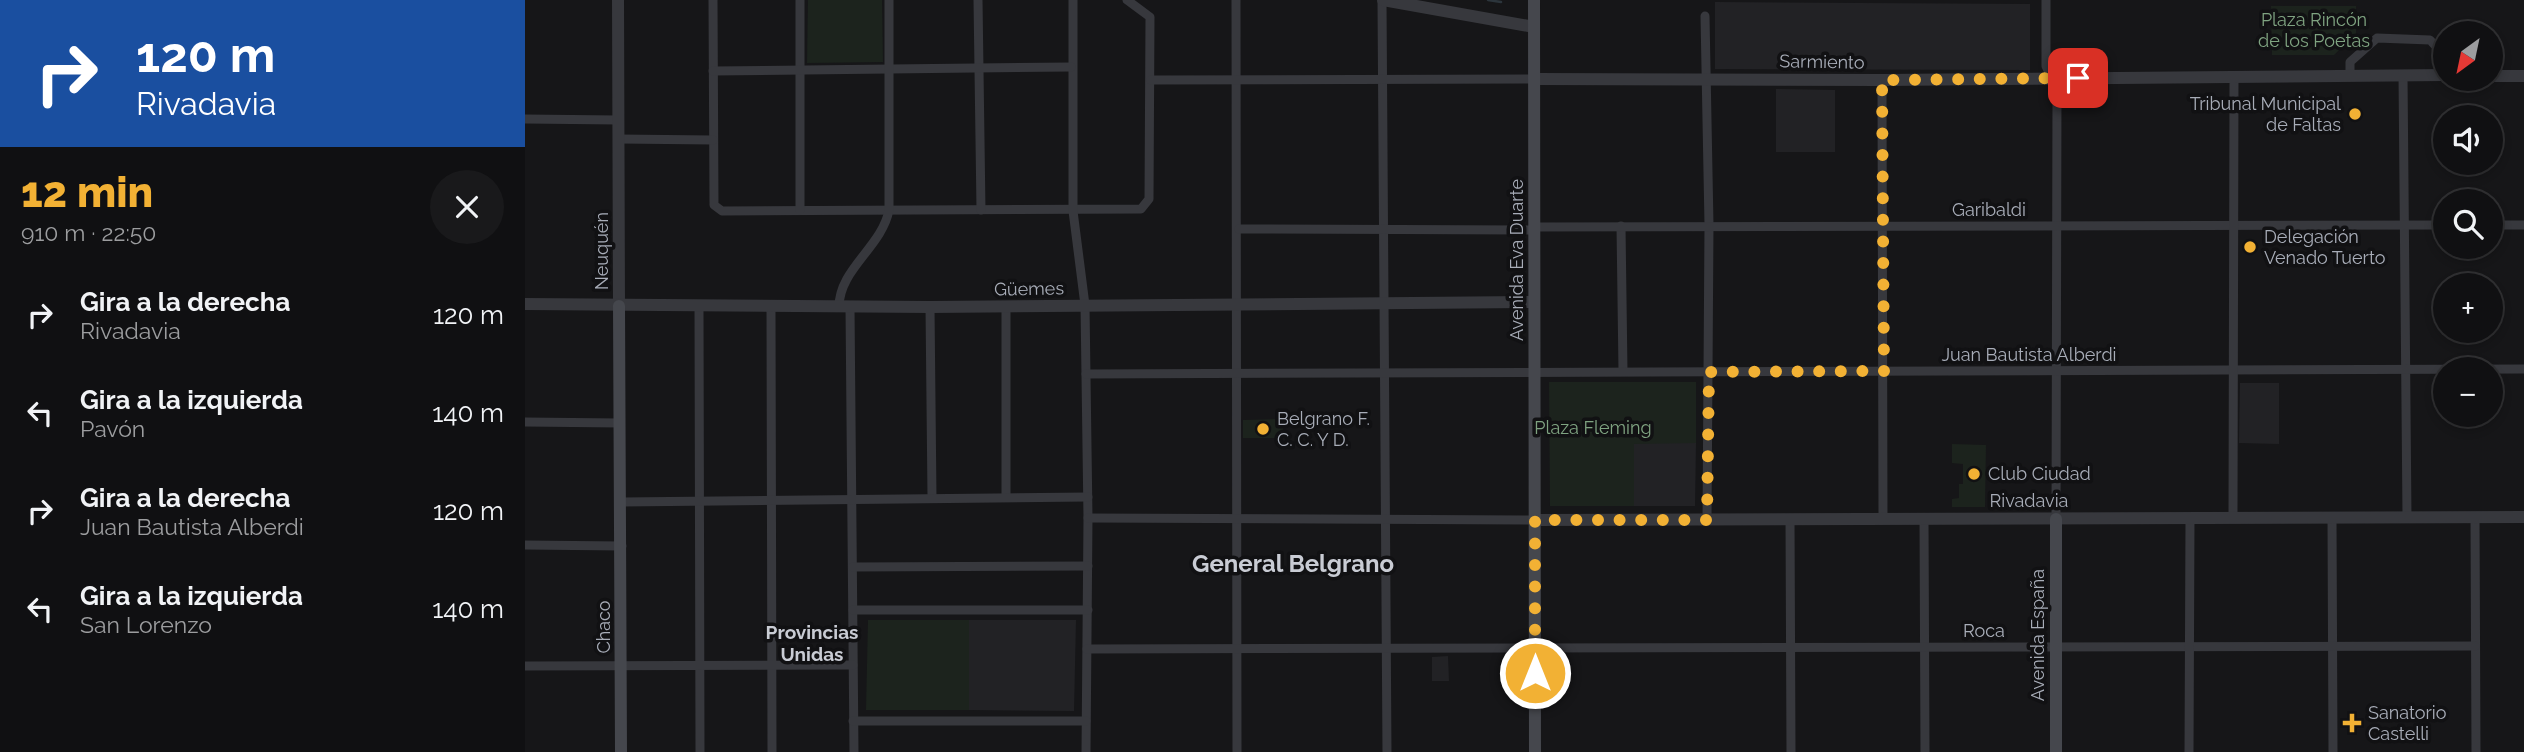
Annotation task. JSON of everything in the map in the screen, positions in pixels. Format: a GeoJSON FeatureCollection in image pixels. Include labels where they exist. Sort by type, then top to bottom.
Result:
{"type":"FeatureCollection","features":[{"type":"Feature","properties":{"kind":"main road","name":"Avenida Eva Duarte"},"geometry":{"type":"LineString","coordinates":[[1534,0],[1535,752]]}},
{"type":"Feature","properties":{"kind":"main road","name":"Neuquén"},"geometry":{"type":"LineString","coordinates":[[619,306],[622,502]]}},
{"type":"Feature","properties":{"kind":"main road","name":"Chaco"},"geometry":{"type":"LineString","coordinates":[[621,752],[622,502]]}},
{"type":"Feature","properties":{"kind":"main road","name":"Avenida España"},"geometry":{"type":"LineString","coordinates":[[2056,519],[2056,752]]}},
{"type":"Feature","properties":{"kind":"street","name":"Neuquén"},"geometry":{"type":"LineString","coordinates":[[618,0],[619,306]]}},
{"type":"Feature","properties":{"kind":"street"},"geometry":{"type":"LineString","coordinates":[[713,0],[714,205],[722,211],[1141,209],[1149,199],[1150,17],[1126,0]]}},
{"type":"Feature","properties":{"kind":"street"},"geometry":{"type":"LineString","coordinates":[[800,0],[800,210]]}},
{"type":"Feature","properties":{"kind":"street"},"geometry":{"type":"LineString","coordinates":[[853,752],[853,499],[845,307],[839,292],[885,226],[889,210],[889,0]]}},
{"type":"Feature","properties":{"kind":"street"},"geometry":{"type":"LineString","coordinates":[[978,0],[981,210]]}},
{"type":"Feature","properties":{"kind":"street"},"geometry":{"type":"LineString","coordinates":[[1073,0],[1073,211],[1085,305],[1088,497],[1086,752]]}},
{"type":"Feature","properties":{"kind":"street"},"geometry":{"type":"LineString","coordinates":[[1236,0],[1239,229],[1237,752]]}},
{"type":"Feature","properties":{"kind":"street"},"geometry":{"type":"LineString","coordinates":[[1387,752],[1382,0],[1534,27]]}},
{"type":"Feature","properties":{"kind":"street"},"geometry":{"type":"LineString","coordinates":[[2046,0],[2046,66],[2057,89],[2056,519]]}},
{"type":"Feature","properties":{"kind":"street"},"geometry":{"type":"LineString","coordinates":[[1706,16],[1709,225],[1707,520]]}},
{"type":"Feature","properties":{"kind":"street"},"geometry":{"type":"LineString","coordinates":[[2350,76],[2350,62],[2377,38],[2430,40],[2433,43]]}},
{"type":"Feature","properties":{"kind":"street"},"geometry":{"type":"LineString","coordinates":[[713,71],[1071,67]]}},
{"type":"Feature","properties":{"kind":"street"},"geometry":{"type":"LineString","coordinates":[[2403,75],[2407,517]]}},
{"type":"Feature","properties":{"kind":"street","name":"Sarmiento"},"geometry":{"type":"LineString","coordinates":[[1535,79],[1882,80],[2433,75]]}},
{"type":"Feature","properties":{"kind":"street"},"geometry":{"type":"LineString","coordinates":[[2503,76],[2524,76]]}},
{"type":"Feature","properties":{"kind":"street"},"geometry":{"type":"LineString","coordinates":[[2233,518],[2234,77]]}},
{"type":"Feature","properties":{"kind":"street"},"geometry":{"type":"LineString","coordinates":[[1151,80],[1535,79]]}},
{"type":"Feature","properties":{"kind":"street"},"geometry":{"type":"LineString","coordinates":[[1882,80],[1883,519]]}},
{"type":"Feature","properties":{"kind":"street"},"geometry":{"type":"LineString","coordinates":[[525,119],[618,120]]}},
{"type":"Feature","properties":{"kind":"street"},"geometry":{"type":"LineString","coordinates":[[619,139],[713,140]]}},
{"type":"Feature","properties":{"kind":"street","name":"Garibaldi"},"geometry":{"type":"LineString","coordinates":[[1239,229],[1709,225],[2433,225]]}},
{"type":"Feature","properties":{"kind":"street"},"geometry":{"type":"LineString","coordinates":[[2503,225],[2524,225]]}},
{"type":"Feature","properties":{"kind":"street"},"geometry":{"type":"LineString","coordinates":[[1621,226],[1623,371]]}},
{"type":"Feature","properties":{"kind":"street","name":"Güemes"},"geometry":{"type":"LineString","coordinates":[[525,304],[771,308],[1533,302]]}},
{"type":"Feature","properties":{"kind":"street"},"geometry":{"type":"LineString","coordinates":[[1006,306],[1006,498]]}},
{"type":"Feature","properties":{"kind":"street"},"geometry":{"type":"LineString","coordinates":[[699,307],[699,752]]}},
{"type":"Feature","properties":{"kind":"street"},"geometry":{"type":"LineString","coordinates":[[930,307],[932,498]]}},
{"type":"Feature","properties":{"kind":"street"},"geometry":{"type":"LineString","coordinates":[[771,308],[772,752]]}},
{"type":"Feature","properties":{"kind":"street","name":"Juan Bautista Alberdi"},"geometry":{"type":"LineString","coordinates":[[1086,374],[1238,371],[2524,369]]}},
{"type":"Feature","properties":{"kind":"street"},"geometry":{"type":"LineString","coordinates":[[525,422],[620,422]]}},
{"type":"Feature","properties":{"kind":"street"},"geometry":{"type":"LineString","coordinates":[[622,502],[1088,497]]}},
{"type":"Feature","properties":{"kind":"street"},"geometry":{"type":"LineString","coordinates":[[2332,517],[2333,752]]}},
{"type":"Feature","properties":{"kind":"street","name":"Rivadavia"},"geometry":{"type":"LineString","coordinates":[[1535,520],[2524,517]]}},
{"type":"Feature","properties":{"kind":"street"},"geometry":{"type":"LineString","coordinates":[[1088,518],[1535,520]]}},
{"type":"Feature","properties":{"kind":"street"},"geometry":{"type":"LineString","coordinates":[[2475,518],[2476,752]]}},
{"type":"Feature","properties":{"kind":"street"},"geometry":{"type":"LineString","coordinates":[[1790,519],[1791,752]]}},
{"type":"Feature","properties":{"kind":"street"},"geometry":{"type":"LineString","coordinates":[[1924,519],[1925,752]]}},
{"type":"Feature","properties":{"kind":"street"},"geometry":{"type":"LineString","coordinates":[[2189,752],[2190,519]]}},
{"type":"Feature","properties":{"kind":"street"},"geometry":{"type":"LineString","coordinates":[[525,545],[622,546]]}},
{"type":"Feature","properties":{"kind":"street"},"geometry":{"type":"LineString","coordinates":[[853,567],[1088,566]]}},
{"type":"Feature","properties":{"kind":"street"},"geometry":{"type":"LineString","coordinates":[[853,610],[1088,610]]}},
{"type":"Feature","properties":{"kind":"street","name":"Roca"},"geometry":{"type":"LineString","coordinates":[[1087,649],[2475,646]]}},
{"type":"Feature","properties":{"kind":"street"},"geometry":{"type":"LineString","coordinates":[[525,666],[853,665]]}},
{"type":"Feature","properties":{"kind":"street"},"geometry":{"type":"LineString","coordinates":[[853,721],[1086,721]]}},
{"type":"Feature","properties":{"kind":"shaded area"},"geometry":{"type":"Polygon","coordinates":[[[1715,2],[2030,4],[2030,70],[1715,69],[1715,2]]]}},
{"type":"Feature","properties":{"kind":"shaded area"},"geometry":{"type":"Polygon","coordinates":[[[1776,89],[1835,90],[1835,152],[1776,152],[1776,89]]]}},
{"type":"Feature","properties":{"kind":"shaded area"},"geometry":{"type":"Polygon","coordinates":[[[2240,383],[2279,383],[2279,444],[2239,443],[2240,383]]]}},
{"type":"Feature","properties":{"kind":"shaded area"},"geometry":{"type":"Polygon","coordinates":[[[1633,443],[1696,443],[1695,506],[1634,506],[1633,443]]]}},
{"type":"Feature","properties":{"kind":"shaded area"},"geometry":{"type":"Polygon","coordinates":[[[969,620],[1076,620],[1074,711],[969,710],[969,620]]]}},
{"type":"Feature","properties":{"kind":"shaded area"},"geometry":{"type":"Polygon","coordinates":[[[1448,656],[1449,681],[1432,681],[1432,657],[1448,656]]]}},
{"type":"Feature","properties":{"kind":"green space"},"geometry":{"type":"Polygon","coordinates":[[[808,0],[882,0],[883,62],[807,63],[808,0]]]}},
{"type":"Feature","properties":{"kind":"green space","name":"Plaza Rincón de los Poetas"},"geometry":{"type":"Polygon","coordinates":[[[2271,6],[2356,6],[2356,34],[2334,55],[2272,55],[2271,6]]]}},
{"type":"Feature","properties":{"kind":"green space","name":"Plaza Fleming"},"geometry":{"type":"Polygon","coordinates":[[[1549,382],[1696,382],[1696,443],[1634,444],[1634,506],[1550,506],[1549,382]]]}},
{"type":"Feature","properties":{"kind":"green space","name":"Belgrano F. C. C. Y D."},"geometry":{"type":"Polygon","coordinates":[[[1283,419],[1283,438],[1243,438],[1243,420],[1283,419]]]}},
{"type":"Feature","properties":{"kind":"green space","name":"Club Ciudad"},"geometry":{"type":"Polygon","coordinates":[[[1952,444],[1986,445],[1985,507],[1952,507],[1952,499],[1959,498],[1959,484],[1963,484],[1963,464],[1952,463],[1952,444]]]}},
{"type":"Feature","properties":{"kind":"green space"},"geometry":{"type":"Polygon","coordinates":[[[868,620],[969,620],[969,710],[866,710],[868,620]]]}},
{"type":"Feature","properties":{"kind":"waterway"},"geometry":{"type":"LineString","coordinates":[[1488,0],[1501,2]]}},
{"type":"Feature","properties":{"kind":"place","name":"Tribunal Municipal de Faltas"},"geometry":{"type":"Point","coordinates":[2355,114]}},
{"type":"Feature","properties":{"kind":"place","name":"Delegación Venado Tuerto"},"geometry":{"type":"Point","coordinates":[2250,247]}},
{"type":"Feature","properties":{"kind":"place","name":"Belgrano F. C. C. Y D."},"geometry":{"type":"Point","coordinates":[1263,429]}},
{"type":"Feature","properties":{"kind":"place","name":"Club Ciudad"},"geometry":{"type":"Point","coordinates":[1974,474]}},
{"type":"Feature","properties":{"kind":"place","name":"Sanatorio Castelli"},"geometry":{"type":"Point","coordinates":[2352,723]}},
{"type":"Feature","properties":{"kind":"district","name":"General Belgrano"},"geometry":{"type":"Point","coordinates":[1293,564]}},
{"type":"Feature","properties":{"kind":"district","name":"Provincias Unidas"},"geometry":{"type":"Point","coordinates":[812,643]}},
{"type":"Feature","properties":{"kind":"route"},"geometry":{"type":"LineString","coordinates":[[1535,673],[1535,520],[1707,520],[1709,372],[1884,371],[1882,80],[2078,78]]}}]}
